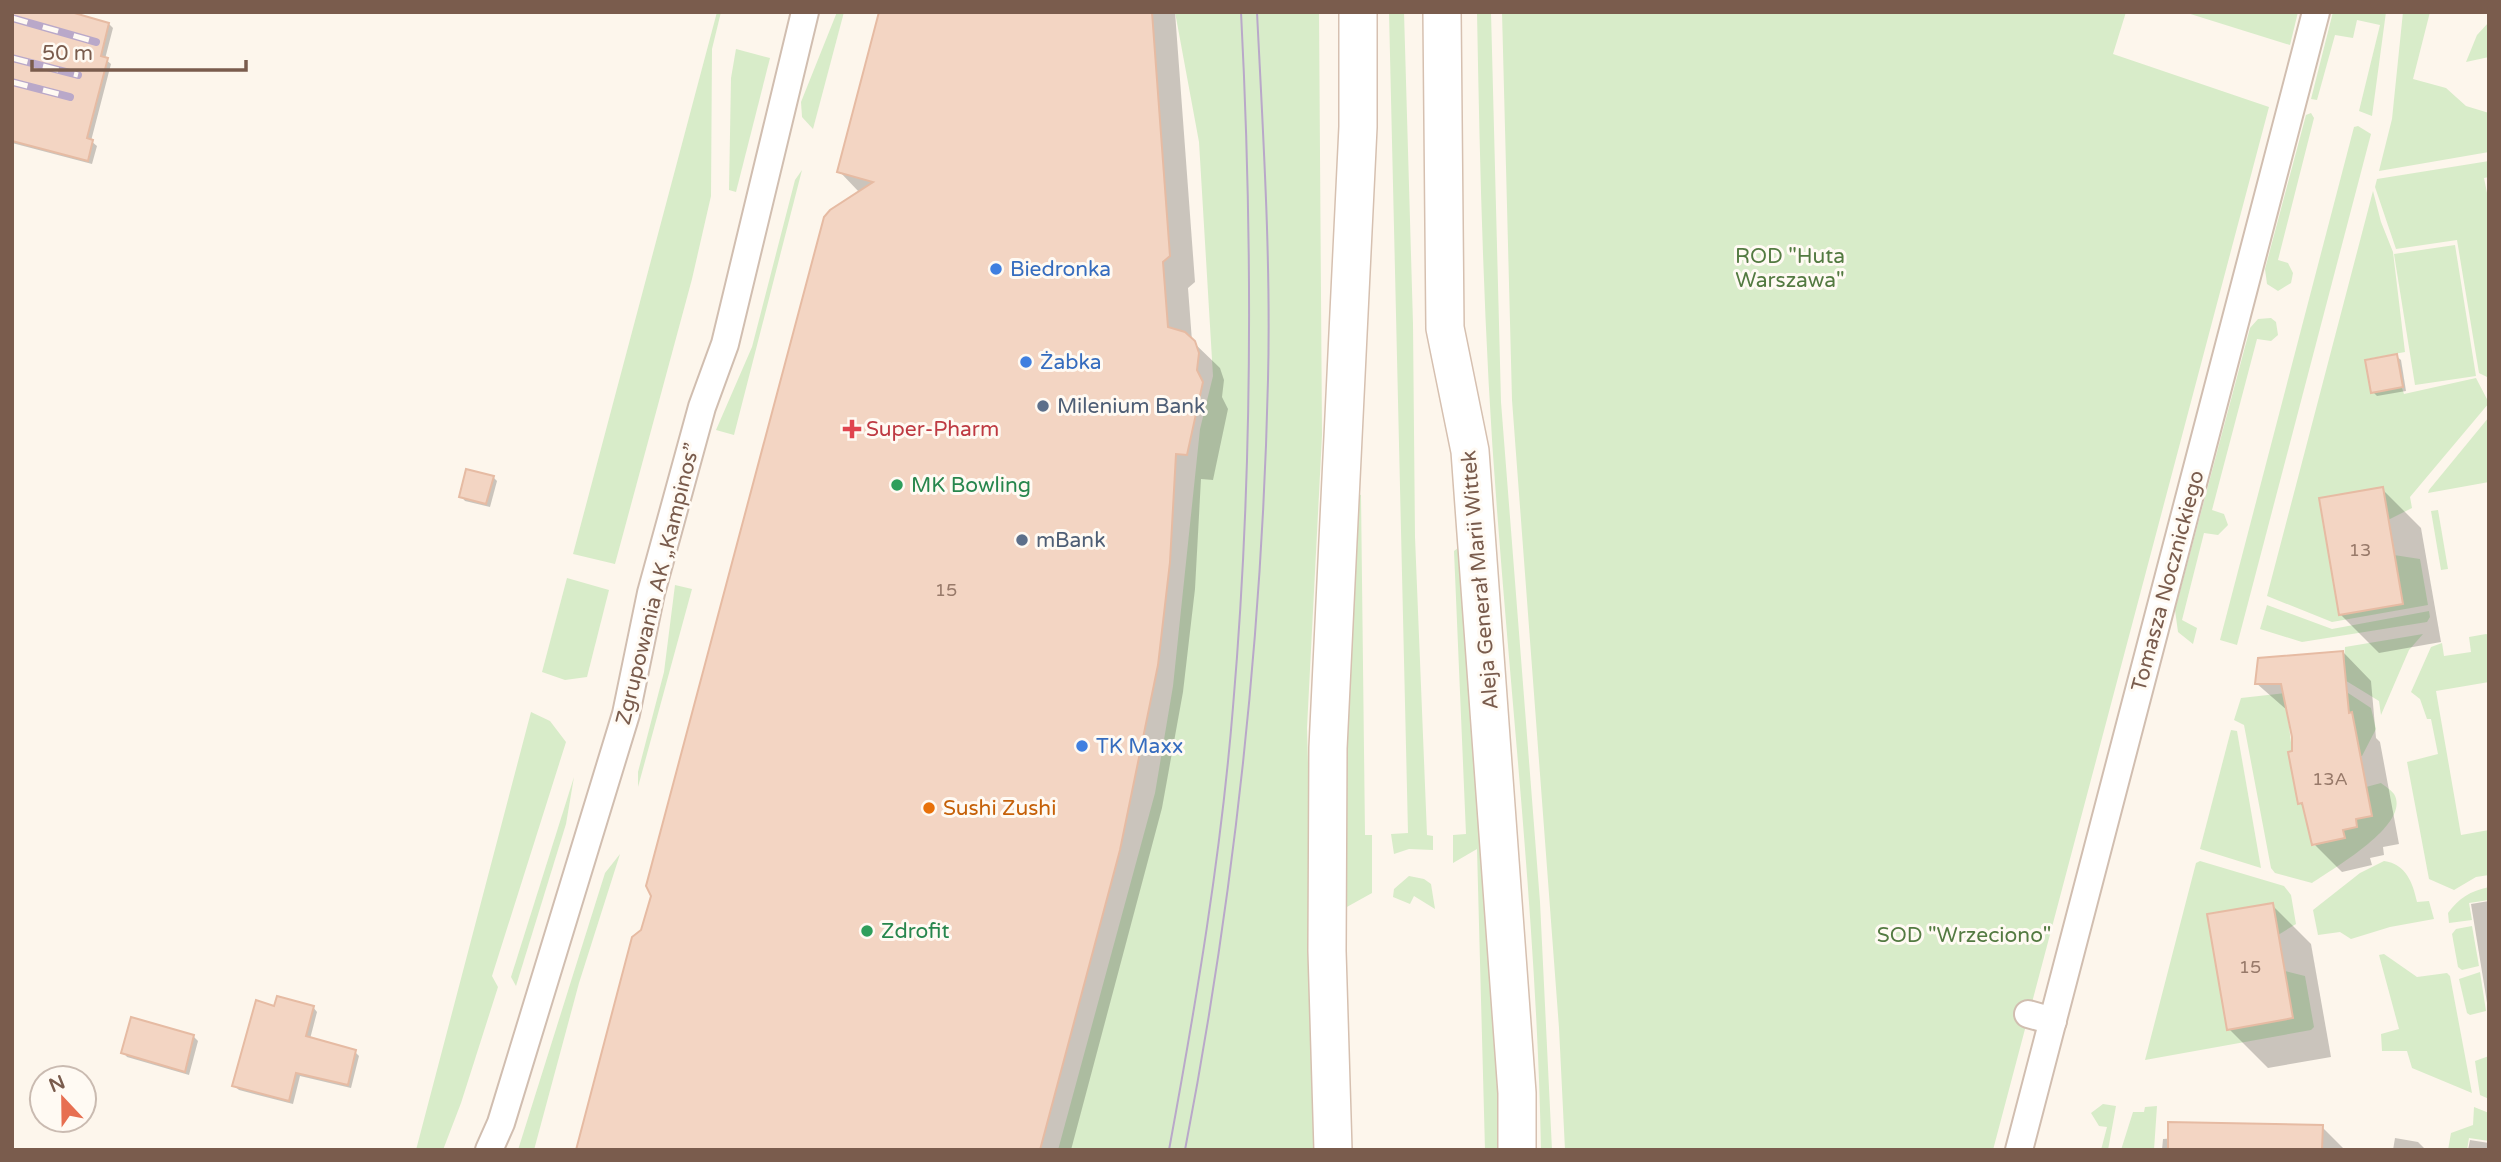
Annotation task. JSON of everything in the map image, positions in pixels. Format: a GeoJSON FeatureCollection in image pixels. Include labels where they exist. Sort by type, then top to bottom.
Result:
{"type":"FeatureCollection","features":[{"type":"Feature","properties":{"kind":"main road"},"geometry":{"type":"LineString","coordinates":[[1334,1150],[1327,951],[1328,748],[1358,127],[1358,12]]}},
{"type":"Feature","properties":{"kind":"main road","name":"Aleja Generał Marii Wittek"},"geometry":{"type":"LineString","coordinates":[[1441,12],[1445,328],[1467,429],[1471,464],[1514,1052],[1517,1150]]}},
{"type":"Feature","properties":{"kind":"street","name":"Zgrupowania AK „Kampinos”"},"geometry":{"type":"LineString","coordinates":[[489,1150],[501,1123],[626,714],[651,593],[702,407],[724,348],[805,12]]}},
{"type":"Feature","properties":{"kind":"street","name":"Tomasza Nocznickiego"},"geometry":{"type":"LineString","coordinates":[[2019,1150],[2041,1018],[2316,12]]}},
{"type":"Feature","properties":{"kind":"green space"},"geometry":{"type":"Polygon","coordinates":[[[717,12],[721,12],[712,49],[711,196],[692,279],[615,564],[573,554],[717,12]]]}},
{"type":"Feature","properties":{"kind":"green space"},"geometry":{"type":"Polygon","coordinates":[[[837,12],[844,12],[813,129],[802,117],[801,102],[837,12]]]}},
{"type":"Feature","properties":{"kind":"green space"},"geometry":{"type":"Polygon","coordinates":[[[1175,12],[1319,12],[1322,435],[1307,728],[1319,1150],[1058,1150],[1155,793],[1173,686],[1200,429],[1213,376],[1199,142],[1175,12]]]}},
{"type":"Feature","properties":{"kind":"green space"},"geometry":{"type":"Polygon","coordinates":[[[1389,12],[1404,12],[1413,324],[1415,537],[1427,835],[1433,836],[1433,850],[1409,849],[1394,854],[1391,834],[1408,833],[1389,12]]]}},
{"type":"Feature","properties":{"kind":"green space"},"geometry":{"type":"Polygon","coordinates":[[[1477,12],[1491,12],[1501,402],[1540,902],[1552,1150],[1541,1150],[1530,910],[1493,448],[1483,261],[1477,12]]]}},
{"type":"Feature","properties":{"kind":"green space","name":"ROD \"Huta Warszawa\""},"geometry":{"type":"Polygon","coordinates":[[[1502,12],[2126,12],[2113,54],[2269,107],[1993,1150],[1565,1150],[1559,1028],[1512,400],[1502,12]]]}},
{"type":"Feature","properties":{"kind":"green space"},"geometry":{"type":"Polygon","coordinates":[[[2184,12],[2298,12],[2290,45],[2184,12]]]}},
{"type":"Feature","properties":{"kind":"green space"},"geometry":{"type":"Polygon","coordinates":[[[2333,12],[2386,12],[2372,116],[2359,111],[2380,25],[2357,20],[2353,38],[2335,35],[2317,100],[2311,99],[2333,12]]]}},
{"type":"Feature","properties":{"kind":"green space"},"geometry":{"type":"Polygon","coordinates":[[[2403,12],[2430,12],[2413,79],[2446,88],[2466,106],[2489,113],[2489,152],[2379,171],[2392,119],[2403,12]]]}},
{"type":"Feature","properties":{"kind":"green space"},"geometry":{"type":"Polygon","coordinates":[[[2489,22],[2489,57],[2466,62],[2477,35],[2489,22]]]}},
{"type":"Feature","properties":{"kind":"green space"},"geometry":{"type":"Polygon","coordinates":[[[736,49],[770,58],[736,192],[729,190],[731,78],[736,49]]]}},
{"type":"Feature","properties":{"kind":"green space"},"geometry":{"type":"Polygon","coordinates":[[[2311,113],[2314,118],[2278,260],[2288,263],[2293,273],[2291,283],[2278,291],[2267,284],[2265,269],[2306,115],[2311,113]]]}},
{"type":"Feature","properties":{"kind":"green space"},"geometry":{"type":"Polygon","coordinates":[[[2358,126],[2371,134],[2237,645],[2220,640],[2354,127],[2358,126]]]}},
{"type":"Feature","properties":{"kind":"green space"},"geometry":{"type":"Polygon","coordinates":[[[2489,161],[2489,177],[2484,178],[2489,203],[2489,378],[2479,373],[2457,240],[2396,249],[2375,187],[2377,179],[2489,161]]]}},
{"type":"Feature","properties":{"kind":"green space"},"geometry":{"type":"Polygon","coordinates":[[[802,170],[734,435],[716,430],[752,347],[795,180],[802,170]]]}},
{"type":"Feature","properties":{"kind":"green space"},"geometry":{"type":"Polygon","coordinates":[[[2373,191],[2393,252],[2405,352],[2367,359],[2371,389],[2401,385],[2404,394],[2476,378],[2489,403],[2410,497],[2412,508],[2388,520],[2382,487],[2319,499],[2339,615],[2403,604],[2394,555],[2420,559],[2428,605],[2332,622],[2267,596],[2373,191]]]}},
{"type":"Feature","properties":{"kind":"green space"},"geometry":{"type":"Polygon","coordinates":[[[2455,245],[2476,376],[2415,385],[2394,254],[2455,245]]]}},
{"type":"Feature","properties":{"kind":"green space"},"geometry":{"type":"Polygon","coordinates":[[[2271,318],[2276,322],[2278,335],[2271,341],[2257,339],[2212,510],[2224,514],[2228,525],[2218,535],[2204,533],[2182,620],[2197,628],[2193,644],[2178,632],[2175,610],[2250,328],[2258,319],[2271,318]]]}},
{"type":"Feature","properties":{"kind":"green space"},"geometry":{"type":"Polygon","coordinates":[[[2489,417],[2489,482],[2428,493],[2429,490],[2489,417]]]}},
{"type":"Feature","properties":{"kind":"green space"},"geometry":{"type":"Polygon","coordinates":[[[1358,494],[1361,495],[1365,835],[1372,835],[1372,893],[1345,908],[1346,657],[1358,494]]]}},
{"type":"Feature","properties":{"kind":"green space"},"geometry":{"type":"Polygon","coordinates":[[[2438,510],[2448,569],[2441,570],[2431,511],[2438,510]]]}},
{"type":"Feature","properties":{"kind":"green space"},"geometry":{"type":"Polygon","coordinates":[[[1458,548],[1494,994],[1499,1150],[1485,1150],[1477,849],[1453,863],[1453,835],[1466,834],[1454,551],[1458,548]]]}},
{"type":"Feature","properties":{"kind":"green space"},"geometry":{"type":"Polygon","coordinates":[[[567,578],[609,590],[587,677],[565,680],[542,672],[567,578]]]}},
{"type":"Feature","properties":{"kind":"green space"},"geometry":{"type":"Polygon","coordinates":[[[675,585],[692,589],[638,787],[638,772],[664,672],[675,585]]]}},
{"type":"Feature","properties":{"kind":"green space"},"geometry":{"type":"Polygon","coordinates":[[[2267,605],[2332,629],[2429,611],[2430,617],[2427,622],[2302,642],[2260,629],[2267,605]]]}},
{"type":"Feature","properties":{"kind":"green space"},"geometry":{"type":"Polygon","coordinates":[[[2423,634],[2409,650],[2381,715],[2379,701],[2343,679],[2345,647],[2423,634]]]}},
{"type":"Feature","properties":{"kind":"green space"},"geometry":{"type":"Polygon","coordinates":[[[2489,635],[2489,682],[2436,691],[2461,835],[2489,830],[2489,875],[2476,877],[2454,890],[2429,879],[2407,762],[2438,754],[2431,719],[2427,719],[2420,699],[2411,692],[2431,647],[2442,643],[2444,656],[2471,652],[2469,637],[2489,635]]]}},
{"type":"Feature","properties":{"kind":"green space"},"geometry":{"type":"Polygon","coordinates":[[[2339,687],[2371,708],[2376,729],[2362,756],[2358,756],[2352,712],[2288,718],[2292,751],[2288,752],[2298,804],[2302,803],[2313,846],[2344,838],[2343,830],[2357,827],[2356,819],[2366,787],[2381,783],[2394,794],[2396,806],[2392,819],[2381,832],[2351,857],[2312,883],[2275,873],[2271,868],[2244,725],[2234,720],[2241,698],[2339,687]]]}},
{"type":"Feature","properties":{"kind":"green space"},"geometry":{"type":"Polygon","coordinates":[[[531,712],[550,721],[566,742],[492,976],[498,987],[461,1103],[443,1150],[416,1150],[531,712]]]}},
{"type":"Feature","properties":{"kind":"green space"},"geometry":{"type":"Polygon","coordinates":[[[2231,730],[2237,731],[2261,868],[2200,849],[2231,730]]]}},
{"type":"Feature","properties":{"kind":"green space"},"geometry":{"type":"Polygon","coordinates":[[[574,777],[566,824],[516,986],[511,977],[574,777]]]}},
{"type":"Feature","properties":{"kind":"green space"},"geometry":{"type":"Polygon","coordinates":[[[620,854],[579,983],[534,1150],[518,1150],[605,873],[620,854]]]}},
{"type":"Feature","properties":{"kind":"green space"},"geometry":{"type":"Polygon","coordinates":[[[2200,861],[2284,886],[2291,895],[2296,924],[2278,935],[2272,903],[2207,914],[2228,1030],[2292,1018],[2285,971],[2305,976],[2314,1027],[2311,1030],[2145,1060],[2196,863],[2200,861]]]}},
{"type":"Feature","properties":{"kind":"green space"},"geometry":{"type":"Polygon","coordinates":[[[2384,861],[2403,870],[2411,881],[2417,902],[2429,901],[2434,919],[2390,927],[2351,939],[2340,932],[2318,935],[2313,910],[2360,873],[2384,861]]]}},
{"type":"Feature","properties":{"kind":"green space"},"geometry":{"type":"Polygon","coordinates":[[[1409,876],[1424,879],[1431,884],[1435,909],[1414,896],[1410,904],[1393,897],[1394,889],[1409,876]]]}},
{"type":"Feature","properties":{"kind":"green space"},"geometry":{"type":"Polygon","coordinates":[[[2489,887],[2489,900],[2469,903],[2472,920],[2449,923],[2448,913],[2456,903],[2471,893],[2489,887]]]}},
{"type":"Feature","properties":{"kind":"green space"},"geometry":{"type":"Polygon","coordinates":[[[2472,926],[2479,966],[2462,970],[2458,967],[2452,934],[2456,929],[2472,926]]]}},
{"type":"Feature","properties":{"kind":"green space"},"geometry":{"type":"Polygon","coordinates":[[[2384,954],[2417,977],[2447,973],[2450,976],[2472,1093],[2412,1068],[2407,1051],[2382,1051],[2381,1034],[2399,1029],[2379,955],[2384,954]]]}},
{"type":"Feature","properties":{"kind":"green space"},"geometry":{"type":"Polygon","coordinates":[[[2480,972],[2486,1011],[2470,1015],[2467,1013],[2459,979],[2480,972]]]}},
{"type":"Feature","properties":{"kind":"green space"},"geometry":{"type":"Polygon","coordinates":[[[2489,1056],[2489,1099],[2480,1095],[2475,1061],[2489,1056]]]}},
{"type":"Feature","properties":{"kind":"green space"},"geometry":{"type":"Polygon","coordinates":[[[2103,1104],[2116,1106],[2108,1150],[2101,1150],[2107,1127],[2099,1126],[2091,1113],[2103,1104]]]}},
{"type":"Feature","properties":{"kind":"green space"},"geometry":{"type":"Polygon","coordinates":[[[2157,1106],[2154,1150],[2121,1150],[2133,1112],[2144,1112],[2145,1107],[2157,1106]]]}},
{"type":"Feature","properties":{"kind":"green space"},"geometry":{"type":"Polygon","coordinates":[[[2474,1107],[2489,1113],[2489,1141],[2469,1138],[2467,1150],[2448,1150],[2451,1133],[2473,1125],[2474,1107]]]}},
{"type":"Feature","properties":{"kind":"building"},"geometry":{"type":"Polygon","coordinates":[[[12,12],[71,12],[109,23],[101,56],[108,58],[87,138],[93,140],[88,161],[12,141],[12,12]]]}},
{"type":"Feature","properties":{"kind":"building"},"geometry":{"type":"Polygon","coordinates":[[[879,12],[1152,12],[1170,256],[1163,262],[1168,327],[1185,332],[1195,341],[1199,353],[1197,370],[1203,382],[1187,455],[1176,454],[1170,562],[1158,665],[1120,850],[1040,1150],[576,1150],[632,937],[641,930],[651,896],[646,886],[824,217],[830,210],[873,182],[837,172],[879,12]]]}},
{"type":"Feature","properties":{"kind":"building"},"geometry":{"type":"Polygon","coordinates":[[[2397,354],[2403,387],[2371,393],[2365,360],[2397,354]]]}},
{"type":"Feature","properties":{"kind":"building"},"geometry":{"type":"Polygon","coordinates":[[[466,469],[494,476],[486,504],[459,497],[466,469]]]}},
{"type":"Feature","properties":{"kind":"building"},"geometry":{"type":"Polygon","coordinates":[[[2383,487],[2403,604],[2339,615],[2319,498],[2383,487]]]}},
{"type":"Feature","properties":{"kind":"building"},"geometry":{"type":"Polygon","coordinates":[[[2343,651],[2349,713],[2352,712],[2372,816],[2356,819],[2357,827],[2343,830],[2345,838],[2312,845],[2302,803],[2298,804],[2288,752],[2292,751],[2292,737],[2281,684],[2255,684],[2258,658],[2343,651]]]}},
{"type":"Feature","properties":{"kind":"building"},"geometry":{"type":"Polygon","coordinates":[[[2273,903],[2293,1018],[2227,1030],[2207,914],[2273,903]]]}},
{"type":"Feature","properties":{"kind":"building"},"geometry":{"type":"Polygon","coordinates":[[[277,996],[314,1006],[306,1036],[356,1050],[348,1085],[296,1073],[289,1101],[232,1086],[256,1000],[274,1006],[277,996]]]}},
{"type":"Feature","properties":{"kind":"building"},"geometry":{"type":"Polygon","coordinates":[[[131,1017],[194,1035],[185,1072],[121,1053],[131,1017]]]}},
{"type":"Feature","properties":{"kind":"building"},"geometry":{"type":"Polygon","coordinates":[[[2168,1122],[2323,1125],[2322,1150],[2168,1150],[2168,1122]]]}},
{"type":"Feature","properties":{"kind":"tram line"},"geometry":{"type":"LineString","coordinates":[[1169,1150],[1215,873],[1240,620],[1249,360],[1248,186],[1241,12]]}},
{"type":"Feature","properties":{"kind":"tram line"},"geometry":{"type":"LineString","coordinates":[[1185,1150],[1218,959],[1231,863],[1243,767],[1259,574],[1269,334],[1266,196],[1257,12]]}},
{"type":"Feature","properties":{"kind":"railway"},"geometry":{"type":"LineString","coordinates":[[12,18],[96,42]]}},
{"type":"Feature","properties":{"kind":"railway"},"geometry":{"type":"LineString","coordinates":[[12,58],[78,75]]}},
{"type":"Feature","properties":{"kind":"railway"},"geometry":{"type":"LineString","coordinates":[[12,82],[70,97]]}},
{"type":"Feature","properties":{"kind":"place","name":"Biedronka"},"geometry":{"type":"Point","coordinates":[996,269]}},
{"type":"Feature","properties":{"kind":"place","name":"Żabka"},"geometry":{"type":"Point","coordinates":[1026,362]}},
{"type":"Feature","properties":{"kind":"place","name":"Milenium Bank"},"geometry":{"type":"Point","coordinates":[1043,406]}},
{"type":"Feature","properties":{"kind":"place","name":"Super-Pharm"},"geometry":{"type":"Point","coordinates":[852,429]}},
{"type":"Feature","properties":{"kind":"place","name":"MK Bowling"},"geometry":{"type":"Point","coordinates":[897,485]}},
{"type":"Feature","properties":{"kind":"place","name":"mBank"},"geometry":{"type":"Point","coordinates":[1022,540]}},
{"type":"Feature","properties":{"kind":"place","name":"TK Maxx"},"geometry":{"type":"Point","coordinates":[1082,746]}},
{"type":"Feature","properties":{"kind":"place","name":"Sushi Zushi"},"geometry":{"type":"Point","coordinates":[929,808]}},
{"type":"Feature","properties":{"kind":"place","name":"Zdrofit"},"geometry":{"type":"Point","coordinates":[867,931]}},
{"type":"Feature","properties":{"kind":"park label","name":"SOD \"Wrzeciono\""},"geometry":{"type":"Point","coordinates":[1964,935]}}]}
